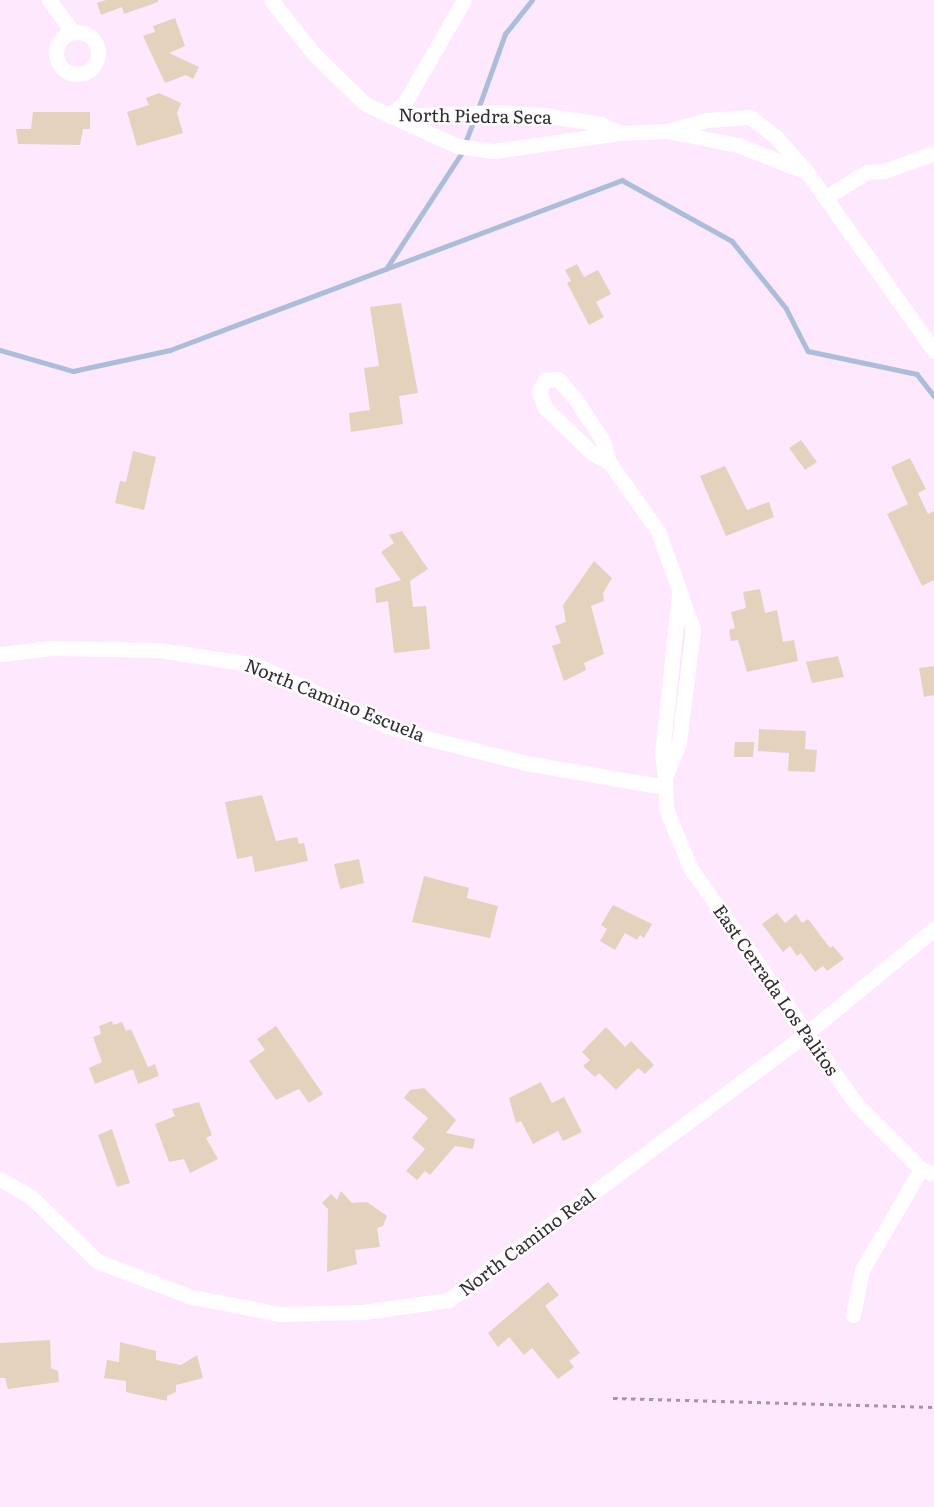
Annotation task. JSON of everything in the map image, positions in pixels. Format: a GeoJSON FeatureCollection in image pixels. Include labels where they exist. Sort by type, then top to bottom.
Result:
{"type":"FeatureCollection","features":[{"type":"Feature","properties":{"kind":"street"},"geometry":{"type":"LineString","coordinates":[[49,0],[73,32]]}},
{"type":"Feature","properties":{"kind":"street"},"geometry":{"type":"LineString","coordinates":[[271,0],[346,88],[365,104],[457,146],[494,151],[619,133],[667,131],[707,120],[750,117],[776,137],[828,196],[934,351]]}},
{"type":"Feature","properties":{"kind":"street","name":"North Piedra Seca"},"geometry":{"type":"LineString","coordinates":[[390,116],[406,99],[464,0]]}},
{"type":"Feature","properties":{"kind":"street","name":"North Piedra Seca"},"geometry":{"type":"LineString","coordinates":[[390,116],[496,112],[543,115],[602,124],[619,133]]}},
{"type":"Feature","properties":{"kind":"street"},"geometry":{"type":"LineString","coordinates":[[667,131],[738,145],[807,172]]}},
{"type":"Feature","properties":{"kind":"street"},"geometry":{"type":"LineString","coordinates":[[828,196],[867,172],[885,171],[934,153]]}},
{"type":"Feature","properties":{"kind":"street","name":"East Cerrada Los Palitos"},"geometry":{"type":"LineString","coordinates":[[609,462],[592,453],[545,408],[539,391],[545,380],[558,379],[576,400],[603,441],[609,462],[658,531],[679,596],[662,754],[672,830],[691,869],[808,1032],[856,1104],[928,1171]]}},
{"type":"Feature","properties":{"kind":"street","name":"North Camino Escuela"},"geometry":{"type":"LineString","coordinates":[[0,654],[52,648],[159,650],[256,665],[388,726],[429,739],[526,763],[665,782]]}},
{"type":"Feature","properties":{"kind":"street","name":"North Camino Real"},"geometry":{"type":"LineString","coordinates":[[0,1179],[30,1196],[97,1261],[192,1298],[280,1314],[363,1312],[449,1300],[808,1032],[934,929]]}},
{"type":"Feature","properties":{"kind":"street"},"geometry":{"type":"LineString","coordinates":[[853,1315],[862,1270],[928,1171]]}},
{"type":"Feature","properties":{"kind":"path"},"geometry":{"type":"LineString","coordinates":[[613,1398],[934,1407]]}},
{"type":"Feature","properties":{"kind":"building"},"geometry":{"type":"Polygon","coordinates":[[[106,0],[158,0],[158,2],[124,14],[122,7],[101,15],[97,3],[106,0]]]}},
{"type":"Feature","properties":{"kind":"building"},"geometry":{"type":"Polygon","coordinates":[[[175,18],[185,46],[169,53],[199,67],[193,79],[186,75],[165,83],[143,36],[155,32],[153,26],[175,18]]]}},
{"type":"Feature","properties":{"kind":"building"},"geometry":{"type":"Polygon","coordinates":[[[159,93],[181,103],[177,113],[183,133],[137,146],[127,112],[149,105],[146,98],[159,93]]]}},
{"type":"Feature","properties":{"kind":"building"},"geometry":{"type":"Polygon","coordinates":[[[33,112],[90,112],[90,129],[83,129],[80,145],[18,144],[16,129],[31,129],[33,112]]]}},
{"type":"Feature","properties":{"kind":"building"},"geometry":{"type":"Polygon","coordinates":[[[577,264],[584,277],[598,270],[611,294],[596,302],[604,317],[589,325],[567,283],[571,281],[565,270],[577,264]]]}},
{"type":"Feature","properties":{"kind":"building"},"geometry":{"type":"Polygon","coordinates":[[[401,303],[418,393],[399,396],[403,424],[351,432],[349,413],[370,410],[364,368],[379,366],[370,307],[401,303]]]}},
{"type":"Feature","properties":{"kind":"building"},"geometry":{"type":"Polygon","coordinates":[[[801,440],[817,462],[805,470],[789,448],[801,440]]]}},
{"type":"Feature","properties":{"kind":"building"},"geometry":{"type":"Polygon","coordinates":[[[133,451],[156,457],[144,510],[115,503],[120,481],[126,482],[133,451]]]}},
{"type":"Feature","properties":{"kind":"building"},"geometry":{"type":"Polygon","coordinates":[[[910,458],[926,489],[918,493],[928,514],[934,511],[934,580],[922,586],[887,514],[908,504],[891,467],[910,458]]]}},
{"type":"Feature","properties":{"kind":"building"},"geometry":{"type":"Polygon","coordinates":[[[725,466],[747,510],[769,502],[774,517],[726,536],[700,476],[725,466]]]}},
{"type":"Feature","properties":{"kind":"building"},"geometry":{"type":"Polygon","coordinates":[[[402,531],[428,569],[410,581],[413,607],[426,606],[430,649],[394,653],[388,601],[376,603],[375,588],[401,580],[381,552],[394,543],[389,535],[402,531]]]}},
{"type":"Feature","properties":{"kind":"building"},"geometry":{"type":"Polygon","coordinates":[[[594,561],[612,578],[603,593],[604,601],[591,606],[604,654],[584,663],[586,670],[564,681],[552,646],[561,643],[555,626],[566,622],[563,605],[594,561]]]}},
{"type":"Feature","properties":{"kind":"building"},"geometry":{"type":"Polygon","coordinates":[[[760,589],[765,613],[777,610],[783,642],[794,640],[798,661],[747,672],[738,640],[731,641],[729,630],[735,628],[731,612],[746,608],[743,592],[760,589]]]}},
{"type":"Feature","properties":{"kind":"building"},"geometry":{"type":"Polygon","coordinates":[[[838,656],[844,677],[812,683],[806,662],[838,656]]]}},
{"type":"Feature","properties":{"kind":"building"},"geometry":{"type":"Polygon","coordinates":[[[934,666],[934,695],[924,697],[919,668],[934,666]]]}},
{"type":"Feature","properties":{"kind":"building"},"geometry":{"type":"Polygon","coordinates":[[[759,729],[806,731],[805,749],[817,750],[815,772],[788,771],[789,753],[758,751],[759,729]]]}},
{"type":"Feature","properties":{"kind":"building"},"geometry":{"type":"Polygon","coordinates":[[[735,742],[754,742],[753,757],[734,757],[735,742]]]}},
{"type":"Feature","properties":{"kind":"building"},"geometry":{"type":"Polygon","coordinates":[[[262,795],[276,841],[297,837],[299,844],[304,843],[308,861],[255,872],[252,856],[237,859],[225,802],[262,795]]]}},
{"type":"Feature","properties":{"kind":"building"},"geometry":{"type":"Polygon","coordinates":[[[359,859],[364,883],[340,889],[334,864],[359,859]]]}},
{"type":"Feature","properties":{"kind":"building"},"geometry":{"type":"Polygon","coordinates":[[[424,876],[469,888],[467,898],[498,906],[490,938],[412,922],[424,876]]]}},
{"type":"Feature","properties":{"kind":"building"},"geometry":{"type":"Polygon","coordinates":[[[613,905],[652,924],[644,938],[640,935],[637,940],[625,933],[615,950],[600,941],[607,929],[601,925],[613,905]]]}},
{"type":"Feature","properties":{"kind":"building"},"geometry":{"type":"Polygon","coordinates":[[[777,913],[785,923],[796,914],[802,923],[808,919],[830,948],[833,946],[844,959],[827,971],[823,966],[815,972],[801,953],[797,956],[790,946],[783,952],[762,924],[777,913]]]}},
{"type":"Feature","properties":{"kind":"building"},"geometry":{"type":"Polygon","coordinates":[[[112,1021],[113,1025],[122,1022],[126,1031],[131,1029],[148,1067],[155,1064],[159,1076],[138,1084],[133,1069],[95,1084],[89,1068],[102,1062],[93,1037],[101,1034],[99,1026],[112,1021]]]}},
{"type":"Feature","properties":{"kind":"building"},"geometry":{"type":"Polygon","coordinates":[[[276,1026],[323,1094],[309,1103],[299,1089],[276,1100],[249,1061],[265,1050],[257,1039],[276,1026]]]}},
{"type":"Feature","properties":{"kind":"building"},"geometry":{"type":"Polygon","coordinates":[[[606,1027],[625,1047],[631,1041],[654,1065],[645,1074],[638,1068],[616,1090],[599,1073],[595,1077],[583,1066],[590,1060],[582,1052],[606,1027]]]}},
{"type":"Feature","properties":{"kind":"building"},"geometry":{"type":"Polygon","coordinates":[[[541,1082],[552,1103],[564,1097],[582,1132],[563,1141],[558,1131],[533,1144],[521,1121],[516,1123],[509,1098],[541,1082]]]}},
{"type":"Feature","properties":{"kind":"building"},"geometry":{"type":"Polygon","coordinates":[[[424,1088],[456,1120],[446,1133],[475,1139],[473,1149],[455,1146],[430,1175],[425,1171],[417,1180],[406,1171],[425,1149],[412,1138],[428,1118],[404,1098],[410,1090],[424,1088]]]}},
{"type":"Feature","properties":{"kind":"building"},"geometry":{"type":"Polygon","coordinates":[[[199,1102],[212,1135],[206,1138],[218,1159],[190,1173],[184,1159],[169,1162],[155,1124],[175,1116],[172,1109],[199,1102]]]}},
{"type":"Feature","properties":{"kind":"building"},"geometry":{"type":"Polygon","coordinates":[[[112,1129],[130,1183],[117,1187],[98,1135],[112,1129]]]}},
{"type":"Feature","properties":{"kind":"building"},"geometry":{"type":"Polygon","coordinates":[[[341,1191],[352,1203],[367,1202],[387,1216],[383,1226],[377,1228],[380,1247],[355,1250],[357,1264],[327,1272],[328,1209],[322,1203],[331,1194],[337,1200],[341,1191]]]}},
{"type":"Feature","properties":{"kind":"building"},"geometry":{"type":"Polygon","coordinates":[[[548,1282],[559,1295],[545,1306],[580,1353],[569,1361],[574,1367],[558,1379],[532,1348],[524,1355],[509,1337],[498,1347],[488,1333],[548,1282]]]}},
{"type":"Feature","properties":{"kind":"building"},"geometry":{"type":"Polygon","coordinates":[[[50,1340],[51,1368],[58,1371],[59,1382],[8,1389],[5,1378],[0,1378],[0,1343],[50,1340]]]}},
{"type":"Feature","properties":{"kind":"building"},"geometry":{"type":"Polygon","coordinates":[[[120,1342],[156,1351],[156,1360],[181,1365],[197,1355],[203,1378],[176,1385],[176,1392],[167,1396],[167,1401],[126,1392],[126,1381],[104,1378],[107,1360],[119,1362],[120,1342]]]}},
{"type":"Feature","properties":{"kind":"waterway"},"geometry":{"type":"LineString","coordinates":[[478,109],[505,34],[532,0]]}},
{"type":"Feature","properties":{"kind":"waterway"},"geometry":{"type":"LineString","coordinates":[[465,143],[475,117]]}},
{"type":"Feature","properties":{"kind":"waterway"},"geometry":{"type":"LineString","coordinates":[[386,269],[463,151]]}},
{"type":"Feature","properties":{"kind":"waterway"},"geometry":{"type":"LineString","coordinates":[[0,350],[73,371],[170,350],[622,180],[732,241],[786,308],[808,351],[917,374],[934,396]]}}]}
